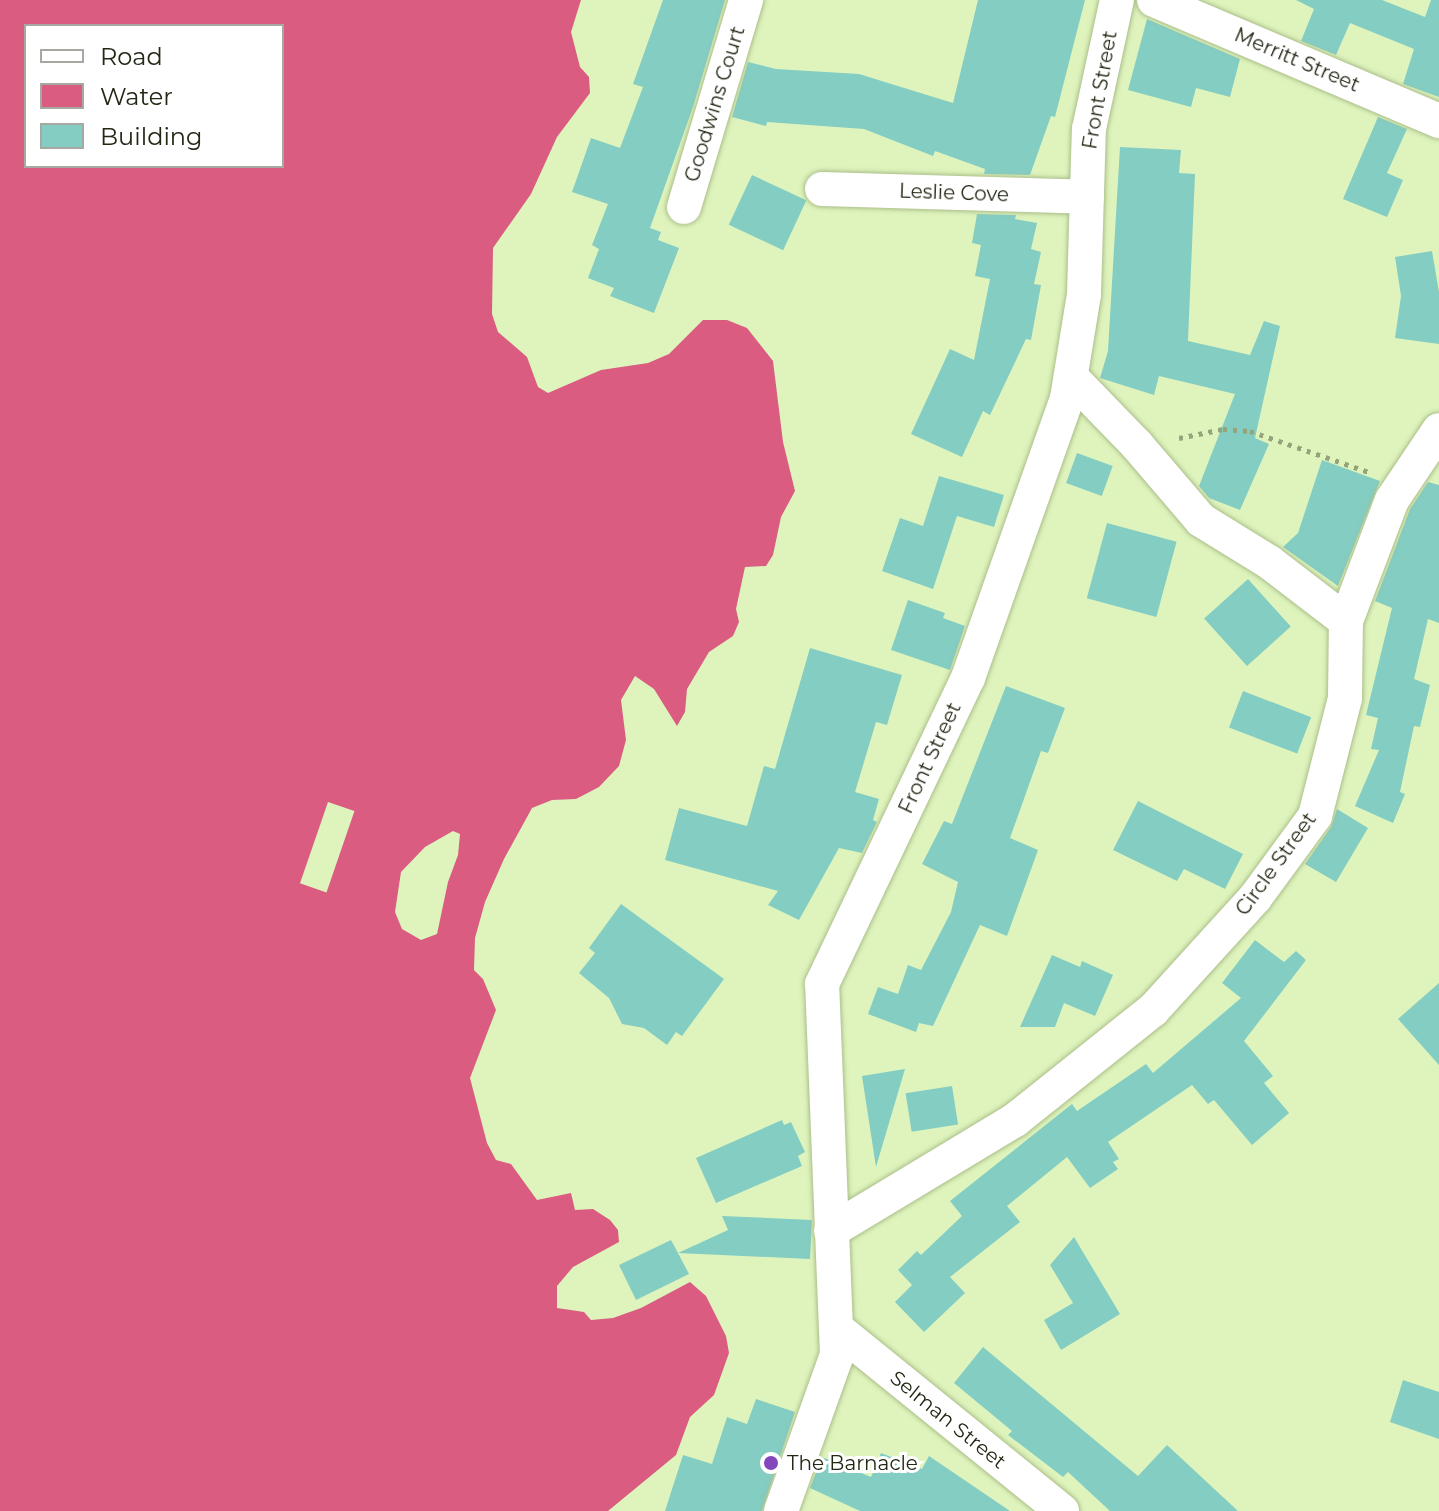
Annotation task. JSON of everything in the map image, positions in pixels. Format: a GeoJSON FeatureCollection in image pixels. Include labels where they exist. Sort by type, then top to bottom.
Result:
{"type":"FeatureCollection","features":[{"type":"Feature","properties":{"kind":"street","name":"Goodwins Court"},"geometry":{"type":"LineString","coordinates":[[684,207],[746,0]]}},
{"type":"Feature","properties":{"kind":"street","name":"Front Street"},"geometry":{"type":"LineString","coordinates":[[781,1511],[837,1355],[822,984],[968,678],[1067,398],[1084,294],[1089,129],[1117,0]]}},
{"type":"Feature","properties":{"kind":"street","name":"Merritt Street"},"geometry":{"type":"LineString","coordinates":[[1154,0],[1439,121]]}},
{"type":"Feature","properties":{"kind":"street","name":"Leslie Cove"},"geometry":{"type":"LineString","coordinates":[[822,189],[1087,197]]}},
{"type":"Feature","properties":{"kind":"street"},"geometry":{"type":"LineString","coordinates":[[1071,377],[1137,445],[1200,520],[1269,562],[1346,621],[1392,500],[1439,430]]}},
{"type":"Feature","properties":{"kind":"street","name":"Circle Street"},"geometry":{"type":"LineString","coordinates":[[831,1231],[1015,1120],[1153,1010],[1255,898],[1315,816],[1345,698],[1346,621]]}},
{"type":"Feature","properties":{"kind":"street","name":"Selman Street"},"geometry":{"type":"LineString","coordinates":[[836,1328],[1062,1511]]}},
{"type":"Feature","properties":{"kind":"path"},"geometry":{"type":"LineString","coordinates":[[1137,445],[1223,429],[1250,431],[1404,483]]}},
{"type":"Feature","properties":{"kind":"water"},"geometry":{"type":"Polygon","coordinates":[[[0,0],[581,0],[571,32],[580,67],[589,77],[590,93],[557,137],[531,194],[493,248],[492,314],[498,332],[527,357],[538,387],[548,393],[601,370],[648,363],[669,354],[703,320],[727,320],[747,328],[773,361],[783,442],[795,491],[781,517],[773,555],[766,566],[745,567],[736,609],[739,622],[733,636],[709,652],[687,689],[685,712],[677,726],[654,689],[635,676],[621,700],[626,740],[619,766],[599,787],[576,799],[552,800],[532,808],[485,902],[475,938],[474,970],[483,979],[496,1010],[470,1078],[487,1143],[496,1160],[511,1164],[537,1200],[571,1193],[575,1210],[593,1209],[610,1220],[618,1230],[619,1242],[573,1267],[557,1286],[557,1308],[584,1312],[591,1320],[613,1318],[641,1308],[690,1282],[706,1296],[726,1336],[729,1353],[714,1395],[690,1417],[676,1455],[608,1511],[0,1511],[0,0]],[[453,831],[425,847],[401,872],[395,912],[402,929],[421,940],[437,934],[448,882],[458,855],[460,834],[453,831]]]}},
{"type":"Feature","properties":{"kind":"pier"},"geometry":{"type":"Polygon","coordinates":[[[328,802],[354,811],[326,892],[300,883],[328,802]]]}},
{"type":"Feature","properties":{"kind":"building"},"geometry":{"type":"Polygon","coordinates":[[[663,0],[725,0],[693,107],[650,228],[661,232],[658,240],[679,248],[654,313],[610,296],[614,288],[588,278],[599,249],[592,245],[608,204],[572,192],[591,138],[620,148],[643,87],[633,84],[663,0]]]}},
{"type":"Feature","properties":{"kind":"building"},"geometry":{"type":"Polygon","coordinates":[[[978,0],[1085,0],[1055,117],[1051,116],[1030,175],[984,174],[985,169],[935,151],[933,156],[864,129],[767,122],[766,126],[732,117],[748,62],[776,69],[859,74],[953,103],[978,0]]]}},
{"type":"Feature","properties":{"kind":"building"},"geometry":{"type":"Polygon","coordinates":[[[1296,0],[1382,0],[1425,17],[1431,0],[1439,0],[1439,97],[1403,84],[1414,49],[1350,23],[1336,55],[1301,41],[1314,9],[1296,0]]]}},
{"type":"Feature","properties":{"kind":"building"},"geometry":{"type":"Polygon","coordinates":[[[1147,19],[1240,59],[1230,97],[1196,88],[1191,107],[1128,90],[1147,19]]]}},
{"type":"Feature","properties":{"kind":"building"},"geometry":{"type":"Polygon","coordinates":[[[1378,117],[1407,129],[1387,173],[1403,180],[1387,217],[1343,199],[1378,117]]]}},
{"type":"Feature","properties":{"kind":"building"},"geometry":{"type":"Polygon","coordinates":[[[1120,147],[1181,150],[1179,173],[1195,174],[1188,341],[1250,355],[1264,321],[1280,326],[1255,438],[1269,444],[1240,510],[1209,498],[1199,486],[1235,394],[1159,376],[1154,395],[1100,378],[1108,351],[1120,147]]]}},
{"type":"Feature","properties":{"kind":"building"},"geometry":{"type":"Polygon","coordinates":[[[752,175],[806,200],[783,250],[729,225],[752,175]]]}},
{"type":"Feature","properties":{"kind":"building"},"geometry":{"type":"Polygon","coordinates":[[[977,214],[1016,215],[1015,219],[1037,223],[1031,249],[1041,252],[1034,284],[1041,285],[1031,340],[1026,339],[990,415],[983,411],[962,457],[911,434],[950,349],[974,360],[990,279],[975,276],[981,245],[972,243],[977,214]]]}},
{"type":"Feature","properties":{"kind":"building"},"geometry":{"type":"Polygon","coordinates":[[[1432,251],[1439,292],[1439,344],[1395,338],[1401,296],[1395,257],[1432,251]]]}},
{"type":"Feature","properties":{"kind":"building"},"geometry":{"type":"Polygon","coordinates":[[[1077,453],[1113,466],[1102,496],[1066,483],[1077,453]]]}},
{"type":"Feature","properties":{"kind":"building"},"geometry":{"type":"Polygon","coordinates":[[[1322,460],[1380,481],[1338,586],[1283,547],[1298,533],[1322,460]]]}},
{"type":"Feature","properties":{"kind":"building"},"geometry":{"type":"Polygon","coordinates":[[[939,476],[1004,495],[994,527],[957,516],[933,589],[882,571],[900,518],[923,526],[939,476]]]}},
{"type":"Feature","properties":{"kind":"building"},"geometry":{"type":"Polygon","coordinates":[[[1428,482],[1439,485],[1439,623],[1428,619],[1414,679],[1430,685],[1420,727],[1414,726],[1400,792],[1405,794],[1393,823],[1355,806],[1379,750],[1371,749],[1378,718],[1366,715],[1392,608],[1375,601],[1410,509],[1428,482]]]}},
{"type":"Feature","properties":{"kind":"building"},"geometry":{"type":"Polygon","coordinates":[[[1107,523],[1177,542],[1156,617],[1087,598],[1107,523]]]}},
{"type":"Feature","properties":{"kind":"building"},"geometry":{"type":"Polygon","coordinates":[[[1248,579],[1291,627],[1247,666],[1204,618],[1248,579]]]}},
{"type":"Feature","properties":{"kind":"building"},"geometry":{"type":"Polygon","coordinates":[[[908,600],[945,613],[943,618],[965,626],[950,670],[891,650],[908,600]]]}},
{"type":"Feature","properties":{"kind":"building"},"geometry":{"type":"Polygon","coordinates":[[[810,648],[902,675],[887,725],[876,722],[855,792],[879,799],[873,820],[877,822],[862,853],[839,848],[799,920],[768,905],[778,891],[665,860],[679,808],[747,826],[764,766],[775,769],[810,648]]]}},
{"type":"Feature","properties":{"kind":"building"},"geometry":{"type":"Polygon","coordinates":[[[1006,686],[1065,708],[1048,753],[1041,751],[1010,838],[1038,850],[1007,936],[980,925],[933,1026],[919,1023],[916,1032],[868,1014],[878,987],[898,994],[908,965],[921,970],[951,912],[958,882],[922,864],[944,821],[952,824],[1006,686]]]}},
{"type":"Feature","properties":{"kind":"building"},"geometry":{"type":"Polygon","coordinates":[[[1243,691],[1311,717],[1297,754],[1229,727],[1243,691]]]}},
{"type":"Feature","properties":{"kind":"building"},"geometry":{"type":"Polygon","coordinates":[[[1138,801],[1243,854],[1225,889],[1184,869],[1177,881],[1113,850],[1138,801]]]}},
{"type":"Feature","properties":{"kind":"building"},"geometry":{"type":"Polygon","coordinates":[[[1337,809],[1368,828],[1336,882],[1305,864],[1331,827],[1337,809]]]}},
{"type":"Feature","properties":{"kind":"building"},"geometry":{"type":"Polygon","coordinates":[[[621,904],[724,979],[682,1036],[676,1032],[667,1045],[644,1028],[622,1024],[609,998],[579,973],[595,953],[589,948],[621,904]]]}},
{"type":"Feature","properties":{"kind":"building"},"geometry":{"type":"Polygon","coordinates":[[[1255,940],[1284,962],[1296,951],[1306,960],[1244,1041],[1273,1076],[1264,1083],[1289,1113],[1252,1145],[1214,1100],[1208,1104],[1192,1085],[1108,1142],[1119,1159],[1113,1162],[1118,1169],[1090,1188],[1067,1157],[1007,1206],[1020,1222],[950,1277],[965,1293],[924,1332],[895,1302],[912,1285],[898,1270],[917,1251],[921,1255],[962,1216],[950,1201],[1072,1104],[1077,1111],[1146,1064],[1153,1073],[1241,998],[1222,983],[1255,940]]]}},
{"type":"Feature","properties":{"kind":"building"},"geometry":{"type":"Polygon","coordinates":[[[1052,955],[1080,967],[1082,961],[1113,975],[1095,1016],[1064,1003],[1055,1027],[1020,1027],[1052,955]]]}},
{"type":"Feature","properties":{"kind":"building"},"geometry":{"type":"Polygon","coordinates":[[[1439,983],[1439,1065],[1398,1019],[1439,983]]]}},
{"type":"Feature","properties":{"kind":"building"},"geometry":{"type":"Polygon","coordinates":[[[905,1069],[876,1167],[862,1076],[905,1069]]]}},
{"type":"Feature","properties":{"kind":"building"},"geometry":{"type":"Polygon","coordinates":[[[952,1086],[958,1125],[912,1132],[906,1093],[952,1086]]]}},
{"type":"Feature","properties":{"kind":"building"},"geometry":{"type":"Polygon","coordinates":[[[782,1120],[784,1125],[791,1122],[805,1152],[798,1156],[802,1166],[716,1203],[696,1158],[782,1120]]]}},
{"type":"Feature","properties":{"kind":"building"},"geometry":{"type":"Polygon","coordinates":[[[722,1216],[812,1220],[810,1259],[678,1253],[728,1230],[722,1216]]]}},
{"type":"Feature","properties":{"kind":"building"},"geometry":{"type":"Polygon","coordinates":[[[1074,1237],[1120,1314],[1061,1350],[1044,1320],[1073,1303],[1050,1265],[1074,1237]]]}},
{"type":"Feature","properties":{"kind":"building"},"geometry":{"type":"Polygon","coordinates":[[[671,1240],[689,1274],[636,1300],[619,1265],[671,1240]]]}},
{"type":"Feature","properties":{"kind":"building"},"geometry":{"type":"Polygon","coordinates":[[[983,1347],[1138,1476],[1167,1445],[1238,1511],[1110,1511],[1068,1472],[1063,1477],[1008,1435],[1012,1431],[954,1383],[983,1347]]]}},
{"type":"Feature","properties":{"kind":"building"},"geometry":{"type":"Polygon","coordinates":[[[1403,1380],[1439,1392],[1439,1439],[1390,1422],[1403,1380]]]}},
{"type":"Feature","properties":{"kind":"building"},"geometry":{"type":"Polygon","coordinates":[[[756,1399],[795,1412],[762,1511],[665,1511],[683,1455],[712,1464],[727,1417],[747,1424],[756,1399]]]}},
{"type":"Feature","properties":{"kind":"building"},"geometry":{"type":"Polygon","coordinates":[[[881,1453],[922,1469],[929,1456],[1010,1511],[860,1511],[810,1488],[822,1457],[871,1477],[881,1453]]]}},
{"type":"Feature","properties":{"kind":"place","name":"The Barnacle"},"geometry":{"type":"Point","coordinates":[771,1463]}}]}
